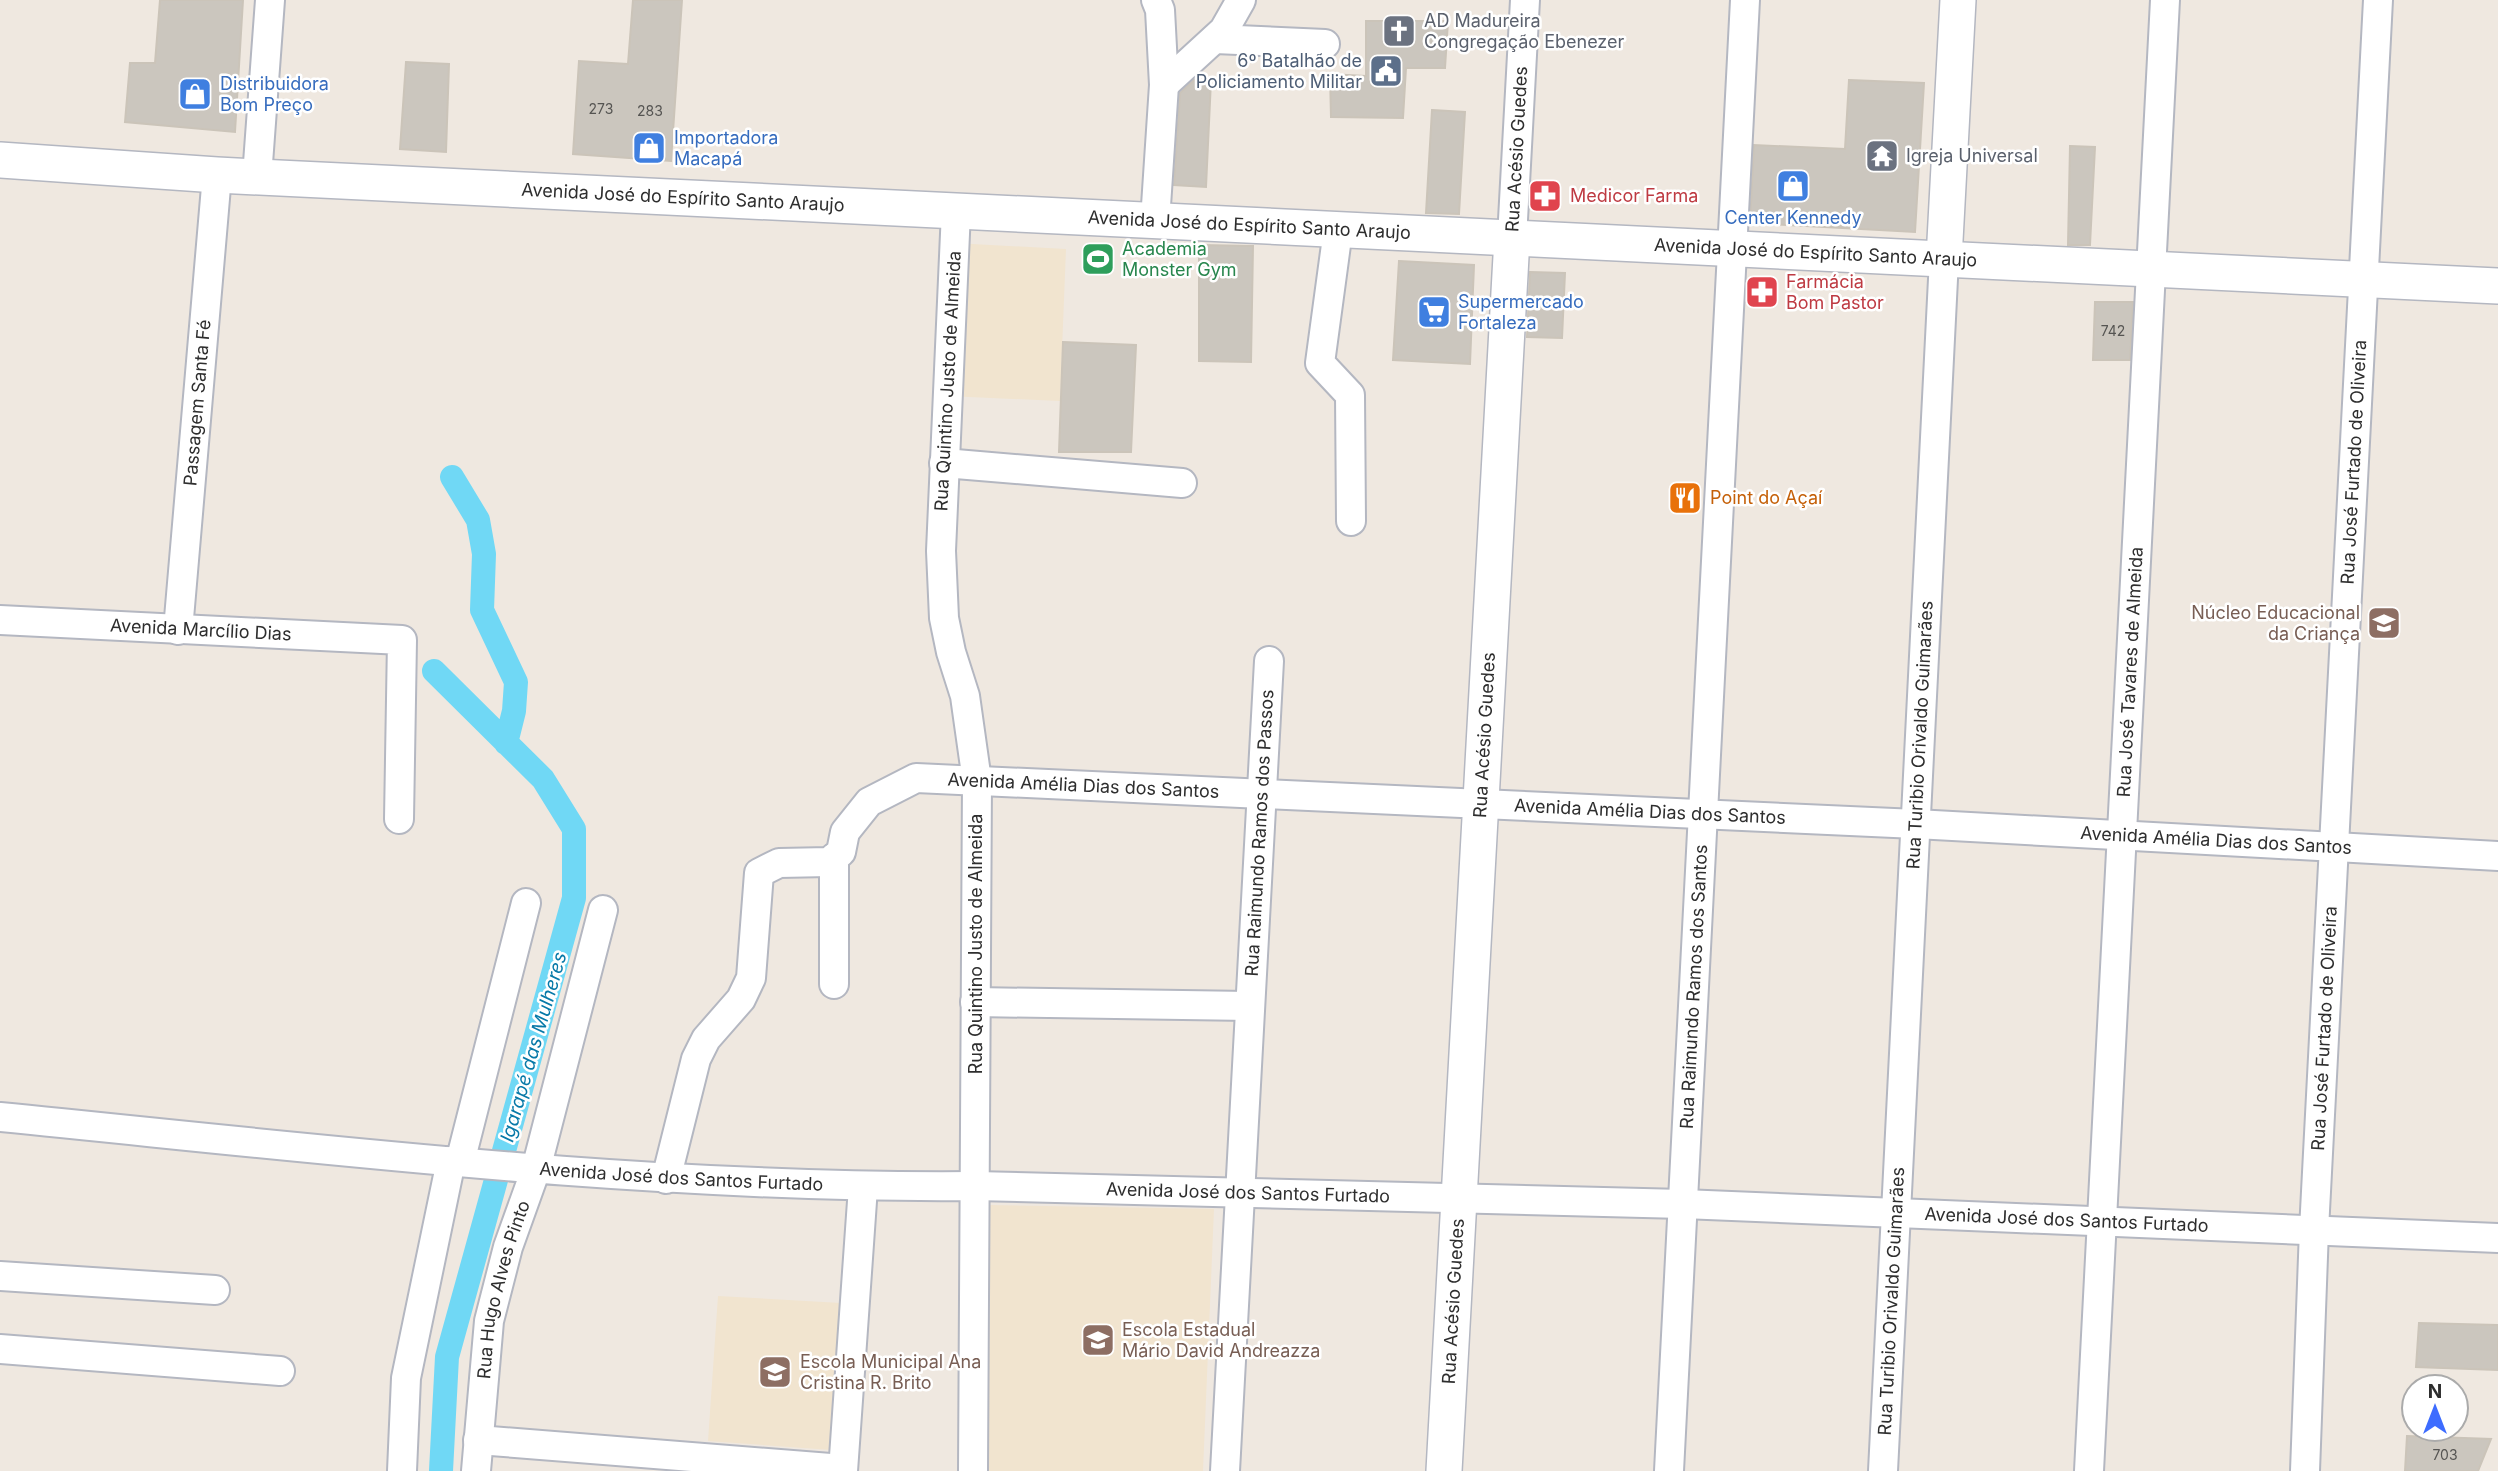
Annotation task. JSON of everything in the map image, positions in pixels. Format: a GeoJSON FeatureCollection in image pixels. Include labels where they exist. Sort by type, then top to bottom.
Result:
{"type":"FeatureCollection","features":[{"type":"Feature","properties":{"kind":"street"},"geometry":{"type":"LineString","coordinates":[[257,177],[270,0]]}},
{"type":"Feature","properties":{"kind":"street"},"geometry":{"type":"LineString","coordinates":[[1154,221],[1164,85],[1160,10],[1156,0]]}},
{"type":"Feature","properties":{"kind":"street"},"geometry":{"type":"LineString","coordinates":[[1164,85],[1224,30],[1241,0]]}},
{"type":"Feature","properties":{"kind":"street","name":"Rua Acésio Guedes"},"geometry":{"type":"LineString","coordinates":[[1444,1471],[1525,0]]}},
{"type":"Feature","properties":{"kind":"street","name":"Rua Raimundo Ramos dos Santos"},"geometry":{"type":"LineString","coordinates":[[1669,1471],[1745,0]]}},
{"type":"Feature","properties":{"kind":"street","name":"Rua Turibio Orivaldo Guimarães"},"geometry":{"type":"LineString","coordinates":[[1883,1471],[1958,0]]}},
{"type":"Feature","properties":{"kind":"street","name":"Rua José Tavares de Almeida"},"geometry":{"type":"LineString","coordinates":[[2089,1471],[2165,0]]}},
{"type":"Feature","properties":{"kind":"street","name":"Rua José Furtado de Oliveira"},"geometry":{"type":"LineString","coordinates":[[2305,1471],[2314,1230],[2378,0]]}},
{"type":"Feature","properties":{"kind":"street"},"geometry":{"type":"LineString","coordinates":[[1215,39],[1325,44]]}},
{"type":"Feature","properties":{"kind":"street","name":"Avenida José do Espírito Santo Araujo"},"geometry":{"type":"LineString","coordinates":[[0,160],[217,176],[2498,286]]}},
{"type":"Feature","properties":{"kind":"street","name":"Passagem Santa Fé"},"geometry":{"type":"LineString","coordinates":[[178,630],[217,176]]}},
{"type":"Feature","properties":{"kind":"street","name":"Rua Quintino Justo de Almeida"},"geometry":{"type":"LineString","coordinates":[[956,211],[941,551],[944,618],[965,696],[977,781],[973,1471]]}},
{"type":"Feature","properties":{"kind":"street"},"geometry":{"type":"LineString","coordinates":[[1338,230],[1320,363],[1350,395],[1351,521]]}},
{"type":"Feature","properties":{"kind":"street"},"geometry":{"type":"LineString","coordinates":[[944,463],[1182,483]]}},
{"type":"Feature","properties":{"kind":"street","name":"Avenida Marcílio Dias"},"geometry":{"type":"LineString","coordinates":[[0,620],[402,640],[399,819]]}},
{"type":"Feature","properties":{"kind":"street","name":"Rua Raimundo Ramos dos Passos"},"geometry":{"type":"LineString","coordinates":[[1225,1471],[1269,661]]}},
{"type":"Feature","properties":{"kind":"street","name":"Avenida Amélia Dias dos Santos"},"geometry":{"type":"LineString","coordinates":[[834,858],[841,852],[845,832],[869,802],[916,778],[1916,824],[2498,856]]}},
{"type":"Feature","properties":{"kind":"street"},"geometry":{"type":"LineString","coordinates":[[666,1179],[696,1059],[706,1039],[741,999],[751,978],[759,873],[779,863],[830,862],[834,858]]}},
{"type":"Feature","properties":{"kind":"street"},"geometry":{"type":"LineString","coordinates":[[834,858],[834,984]]}},
{"type":"Feature","properties":{"kind":"street"},"geometry":{"type":"LineString","coordinates":[[401,1471],[406,1378],[526,903]]}},
{"type":"Feature","properties":{"kind":"street","name":"Rua Hugo Alves Pinto"},"geometry":{"type":"LineString","coordinates":[[476,1471],[489,1321],[527,1168],[603,910]]}},
{"type":"Feature","properties":{"kind":"street"},"geometry":{"type":"LineString","coordinates":[[975,1002],[1249,1006]]}},
{"type":"Feature","properties":{"kind":"street","name":"Avenida José dos Santos Furtado"},"geometry":{"type":"LineString","coordinates":[[0,1117],[666,1179],[863,1187],[975,1186],[1683,1204],[2498,1238]]}},
{"type":"Feature","properties":{"kind":"street"},"geometry":{"type":"LineString","coordinates":[[478,1440],[843,1470],[863,1187]]}},
{"type":"Feature","properties":{"kind":"street"},"geometry":{"type":"LineString","coordinates":[[0,1276],[215,1290]]}},
{"type":"Feature","properties":{"kind":"street"},"geometry":{"type":"LineString","coordinates":[[0,1349],[281,1371]]}},
{"type":"Feature","properties":{"kind":"shaded area"},"geometry":{"type":"Polygon","coordinates":[[[954,243],[1066,249],[1060,401],[947,396],[954,243]]]}},
{"type":"Feature","properties":{"kind":"shaded area","name":"Escola Estadual Mário David Andreazza"},"geometry":{"type":"Polygon","coordinates":[[[988,1205],[1214,1209],[1203,1471],[988,1471],[988,1205]]]}},
{"type":"Feature","properties":{"kind":"shaded area","name":"Escola Municipal Ana Cristina R. Brito"},"geometry":{"type":"Polygon","coordinates":[[[718,1296],[841,1303],[831,1450],[708,1441],[718,1296]]]}},
{"type":"Feature","properties":{"kind":"building","name":"Distribuidora Bom Preço"},"geometry":{"type":"Polygon","coordinates":[[[160,0],[243,0],[235,132],[125,122],[130,63],[155,63],[160,0]]]}},
{"type":"Feature","properties":{"kind":"building"},"geometry":{"type":"Polygon","coordinates":[[[633,0],[682,0],[671,161],[573,154],[579,61],[628,64],[633,0]]]}},
{"type":"Feature","properties":{"kind":"building","name":"6º Batalhão de Policiamento Militar"},"geometry":{"type":"Polygon","coordinates":[[[1366,21],[1448,21],[1445,68],[1406,68],[1403,118],[1331,117],[1330,74],[1366,76],[1366,21]]]}},
{"type":"Feature","properties":{"kind":"building"},"geometry":{"type":"Polygon","coordinates":[[[406,62],[449,64],[446,152],[400,149],[406,62]]]}},
{"type":"Feature","properties":{"kind":"building"},"geometry":{"type":"Polygon","coordinates":[[[1194,80],[1211,80],[1206,187],[1174,185],[1180,93],[1194,80]]]}},
{"type":"Feature","properties":{"kind":"building","name":"Igreja Universal"},"geometry":{"type":"Polygon","coordinates":[[[1849,80],[1924,83],[1915,232],[1750,223],[1754,145],[1845,149],[1849,80]]]}},
{"type":"Feature","properties":{"kind":"building"},"geometry":{"type":"Polygon","coordinates":[[[1432,110],[1465,112],[1459,214],[1426,213],[1432,110]]]}},
{"type":"Feature","properties":{"kind":"building"},"geometry":{"type":"Polygon","coordinates":[[[2070,146],[2095,147],[2090,245],[2068,245],[2070,146]]]}},
{"type":"Feature","properties":{"kind":"building"},"geometry":{"type":"Polygon","coordinates":[[[1199,245],[1253,246],[1251,362],[1199,361],[1199,245]]]}},
{"type":"Feature","properties":{"kind":"building","name":"Supermercado Fortaleza"},"geometry":{"type":"Polygon","coordinates":[[[1399,261],[1474,265],[1470,364],[1393,360],[1399,261]]]}},
{"type":"Feature","properties":{"kind":"building"},"geometry":{"type":"Polygon","coordinates":[[[1530,272],[1565,273],[1562,338],[1527,337],[1530,272]]]}},
{"type":"Feature","properties":{"kind":"building"},"geometry":{"type":"Polygon","coordinates":[[[2095,302],[2133,302],[2130,360],[2093,360],[2095,302]]]}},
{"type":"Feature","properties":{"kind":"building"},"geometry":{"type":"Polygon","coordinates":[[[1063,342],[1136,345],[1131,452],[1059,452],[1063,342]]]}},
{"type":"Feature","properties":{"kind":"building"},"geometry":{"type":"Polygon","coordinates":[[[2419,1323],[2498,1325],[2498,1370],[2416,1367],[2419,1323]]]}},
{"type":"Feature","properties":{"kind":"building"},"geometry":{"type":"Polygon","coordinates":[[[2470,1438],[2491,1439],[2478,1471],[2405,1471],[2407,1443],[2470,1443],[2470,1438]]]}},
{"type":"Feature","properties":{"kind":"waterway"},"geometry":{"type":"LineString","coordinates":[[452,477],[478,520],[484,554],[482,610],[516,682],[514,711],[506,743]]}},
{"type":"Feature","properties":{"kind":"waterway","name":"Igarapé das Mulheres"},"geometry":{"type":"LineString","coordinates":[[434,671],[543,779],[574,829],[574,898],[447,1357],[441,1471]]}},
{"type":"Feature","properties":{"kind":"place","name":"AD Madureira Congregação Ebenezer"},"geometry":{"type":"Point","coordinates":[1399,31]}},
{"type":"Feature","properties":{"kind":"place","name":"6º Batalhão de Policiamento Militar"},"geometry":{"type":"Point","coordinates":[1386,71]}},
{"type":"Feature","properties":{"kind":"place","name":"Distribuidora Bom Preço"},"geometry":{"type":"Point","coordinates":[195,94]}},
{"type":"Feature","properties":{"kind":"place","name":"Importadora Macapá"},"geometry":{"type":"Point","coordinates":[649,148]}},
{"type":"Feature","properties":{"kind":"place","name":"Igreja Universal"},"geometry":{"type":"Point","coordinates":[1882,156]}},
{"type":"Feature","properties":{"kind":"place","name":"Center Kennedy"},"geometry":{"type":"Point","coordinates":[1793,186]}},
{"type":"Feature","properties":{"kind":"place","name":"Medicor Farma"},"geometry":{"type":"Point","coordinates":[1545,196]}},
{"type":"Feature","properties":{"kind":"place","name":"Academia Monster Gym"},"geometry":{"type":"Point","coordinates":[1098,259]}},
{"type":"Feature","properties":{"kind":"place","name":"Farmácia Bom Pastor"},"geometry":{"type":"Point","coordinates":[1762,292]}},
{"type":"Feature","properties":{"kind":"place","name":"Supermercado Fortaleza"},"geometry":{"type":"Point","coordinates":[1434,312]}},
{"type":"Feature","properties":{"kind":"place","name":"Point do Açaí"},"geometry":{"type":"Point","coordinates":[1685,498]}},
{"type":"Feature","properties":{"kind":"place","name":"Núcleo Educacional da Criança"},"geometry":{"type":"Point","coordinates":[2384,623]}},
{"type":"Feature","properties":{"kind":"place","name":"Escola Estadual Mário David Andreazza"},"geometry":{"type":"Point","coordinates":[1098,1340]}},
{"type":"Feature","properties":{"kind":"place","name":"Escola Municipal Ana Cristina R. Brito"},"geometry":{"type":"Point","coordinates":[775,1372]}}]}
